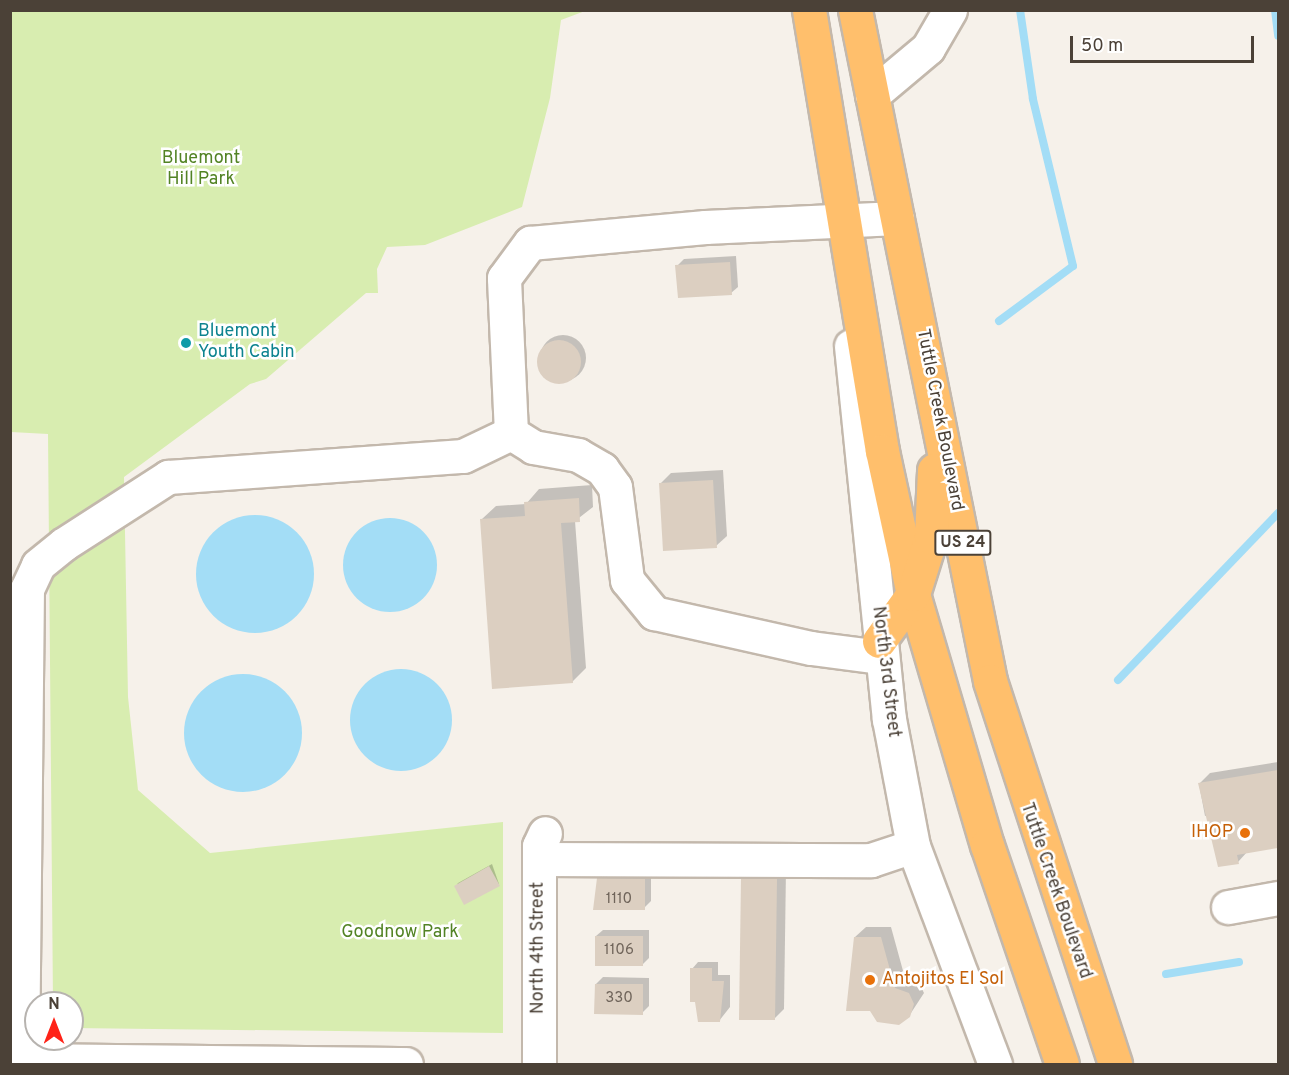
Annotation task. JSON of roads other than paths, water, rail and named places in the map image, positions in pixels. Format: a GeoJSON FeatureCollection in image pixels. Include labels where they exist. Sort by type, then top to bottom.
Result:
{"type":"FeatureCollection","features":[{"type":"Feature","properties":{"kind":"highway"},"geometry":{"type":"LineString","coordinates":[[809,10],[850,263],[913,594],[987,845],[1062,1065]]}},
{"type":"Feature","properties":{"kind":"highway","name":"Tuttle Creek Boulevard"},"geometry":{"type":"LineString","coordinates":[[855,10],[990,681],[1115,1065]]}},
{"type":"Feature","properties":{"kind":"highway"},"geometry":{"type":"LineString","coordinates":[[880,649],[913,594],[931,537],[936,496],[932,388]]}},
{"type":"Feature","properties":{"kind":"street"},"geometry":{"type":"LineString","coordinates":[[872,95],[928,48],[950,10]]}},
{"type":"Feature","properties":{"kind":"street"},"geometry":{"type":"LineString","coordinates":[[511,433],[504,278],[530,243],[844,219],[897,218]]}},
{"type":"Feature","properties":{"kind":"street","name":"North 3rd Street"},"geometry":{"type":"LineString","coordinates":[[850,263],[851,350],[880,649],[914,846],[995,1065]]}},
{"type":"Feature","properties":{"kind":"street"},"geometry":{"type":"LineString","coordinates":[[406,1065],[18,1061],[20,640],[27,589],[38,565],[168,477],[463,456],[511,433]]}},
{"type":"Feature","properties":{"kind":"street"},"geometry":{"type":"LineString","coordinates":[[511,433],[533,447],[578,455],[602,469],[615,487],[627,580],[654,613],[811,648],[880,649]]}},
{"type":"Feature","properties":{"kind":"street","name":"North 4th Street"},"geometry":{"type":"LineString","coordinates":[[539,1065],[542,846],[871,860],[914,846]]}},
{"type":"Feature","properties":{"kind":"street"},"geometry":{"type":"LineString","coordinates":[[1228,907],[1278,898]]}},
{"type":"Feature","properties":{"kind":"water"},"geometry":{"type":"Polygon","coordinates":[[[255,515],[278,519],[297,532],[310,551],[314,574],[310,597],[297,616],[278,629],[255,633],[232,629],[213,616],[200,597],[196,574],[200,551],[213,532],[232,519],[255,515]]]}},
{"type":"Feature","properties":{"kind":"water"},"geometry":{"type":"Polygon","coordinates":[[[390,518],[408,522],[423,532],[433,547],[437,565],[433,583],[423,598],[408,608],[390,612],[372,608],[357,598],[347,583],[343,565],[347,547],[357,532],[372,522],[390,518]]]}},
{"type":"Feature","properties":{"kind":"water"},"geometry":{"type":"Polygon","coordinates":[[[401,669],[420,673],[437,684],[448,701],[452,720],[448,739],[437,756],[420,767],[401,771],[382,767],[365,756],[354,739],[350,720],[354,701],[365,684],[382,673],[401,669]]]}},
{"type":"Feature","properties":{"kind":"water"},"geometry":{"type":"Polygon","coordinates":[[[243,674],[266,678],[285,691],[298,710],[302,733],[298,756],[285,775],[266,788],[243,792],[220,788],[201,775],[188,756],[184,733],[188,710],[201,691],[220,678],[243,674]]]}},
{"type":"Feature","properties":{"kind":"waterway"},"geometry":{"type":"LineString","coordinates":[[999,321],[1073,266],[1033,99],[1020,10]]}},
{"type":"Feature","properties":{"kind":"waterway"},"geometry":{"type":"LineString","coordinates":[[1275,10],[1278,36]]}},
{"type":"Feature","properties":{"kind":"waterway"},"geometry":{"type":"LineString","coordinates":[[1118,680],[1278,513]]}},
{"type":"Feature","properties":{"kind":"waterway"},"geometry":{"type":"LineString","coordinates":[[1166,974],[1239,962]]}},
{"type":"Feature","properties":{"kind":"place","name":"Bluemont Youth Cabin"},"geometry":{"type":"Point","coordinates":[186,343]}},
{"type":"Feature","properties":{"kind":"place","name":"IHOP"},"geometry":{"type":"Point","coordinates":[1245,833]}},
{"type":"Feature","properties":{"kind":"place","name":"Antojitos El Sol"},"geometry":{"type":"Point","coordinates":[870,980]}},
{"type":"Feature","properties":{"kind":"park label","name":"Bluemont Hill Park"},"geometry":{"type":"Point","coordinates":[201,170]}},
{"type":"Feature","properties":{"kind":"park label","name":"Goodnow Park"},"geometry":{"type":"Point","coordinates":[400,933]}}]}
